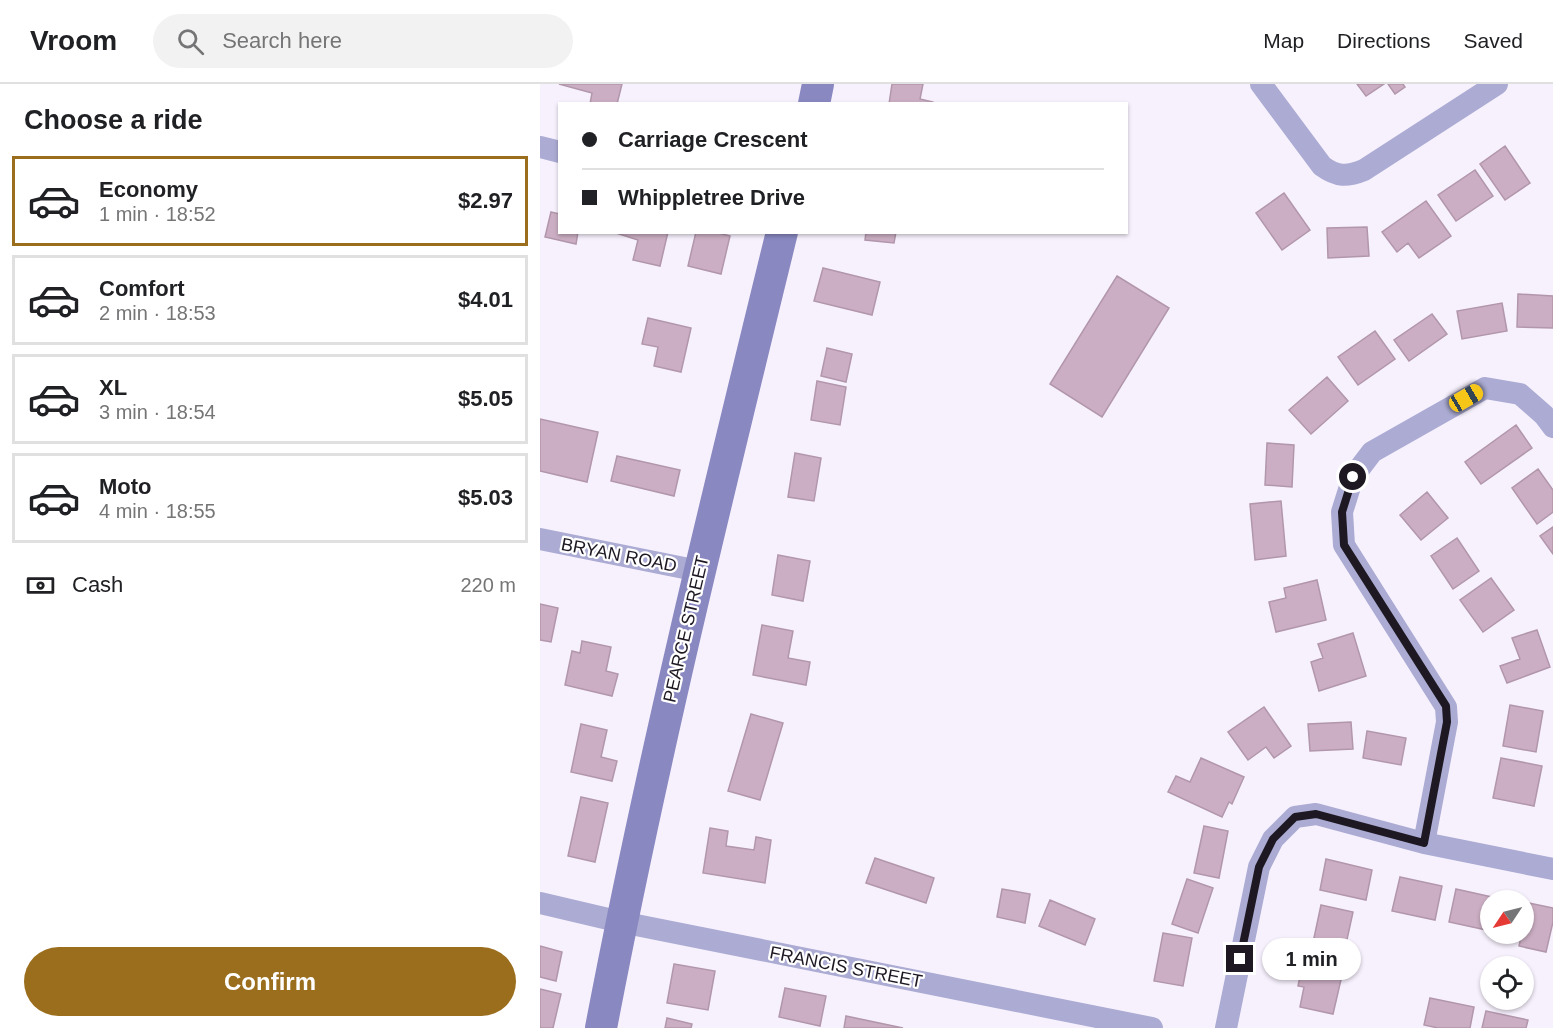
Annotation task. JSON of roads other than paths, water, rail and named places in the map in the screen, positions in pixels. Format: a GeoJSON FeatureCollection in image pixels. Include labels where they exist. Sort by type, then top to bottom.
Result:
{"type":"FeatureCollection","features":[{"type":"Feature","properties":{"kind":"street"},"geometry":{"type":"LineString","coordinates":[[814,102],[818,84]]}},
{"type":"Feature","properties":{"kind":"street"},"geometry":{"type":"LineString","coordinates":[[1261,84],[1322,166],[1342,176],[1364,170],[1497,84]]}},
{"type":"Feature","properties":{"kind":"street"},"geometry":{"type":"LineString","coordinates":[[540,147],[558,152]]}},
{"type":"Feature","properties":{"kind":"street","name":"PEARCE STREET"},"geometry":{"type":"LineString","coordinates":[[601,1028],[621,922],[699,571],[782,234]]}},
{"type":"Feature","properties":{"kind":"street"},"geometry":{"type":"LineString","coordinates":[[1424,843],[1447,722],[1446,706],[1344,545],[1342,512],[1353,477],[1372,452],[1485,387],[1520,394],[1544,415],[1553,427]]}},
{"type":"Feature","properties":{"kind":"street","name":"BRYAN ROAD"},"geometry":{"type":"LineString","coordinates":[[540,539],[699,571]]}},
{"type":"Feature","properties":{"kind":"street"},"geometry":{"type":"LineString","coordinates":[[1226,1028],[1259,867],[1273,839],[1295,817],[1316,814],[1424,843],[1553,869]]}},
{"type":"Feature","properties":{"kind":"street","name":"FRANCIS STREET"},"geometry":{"type":"LineString","coordinates":[[540,903],[621,922],[1152,1028]]}}]}
